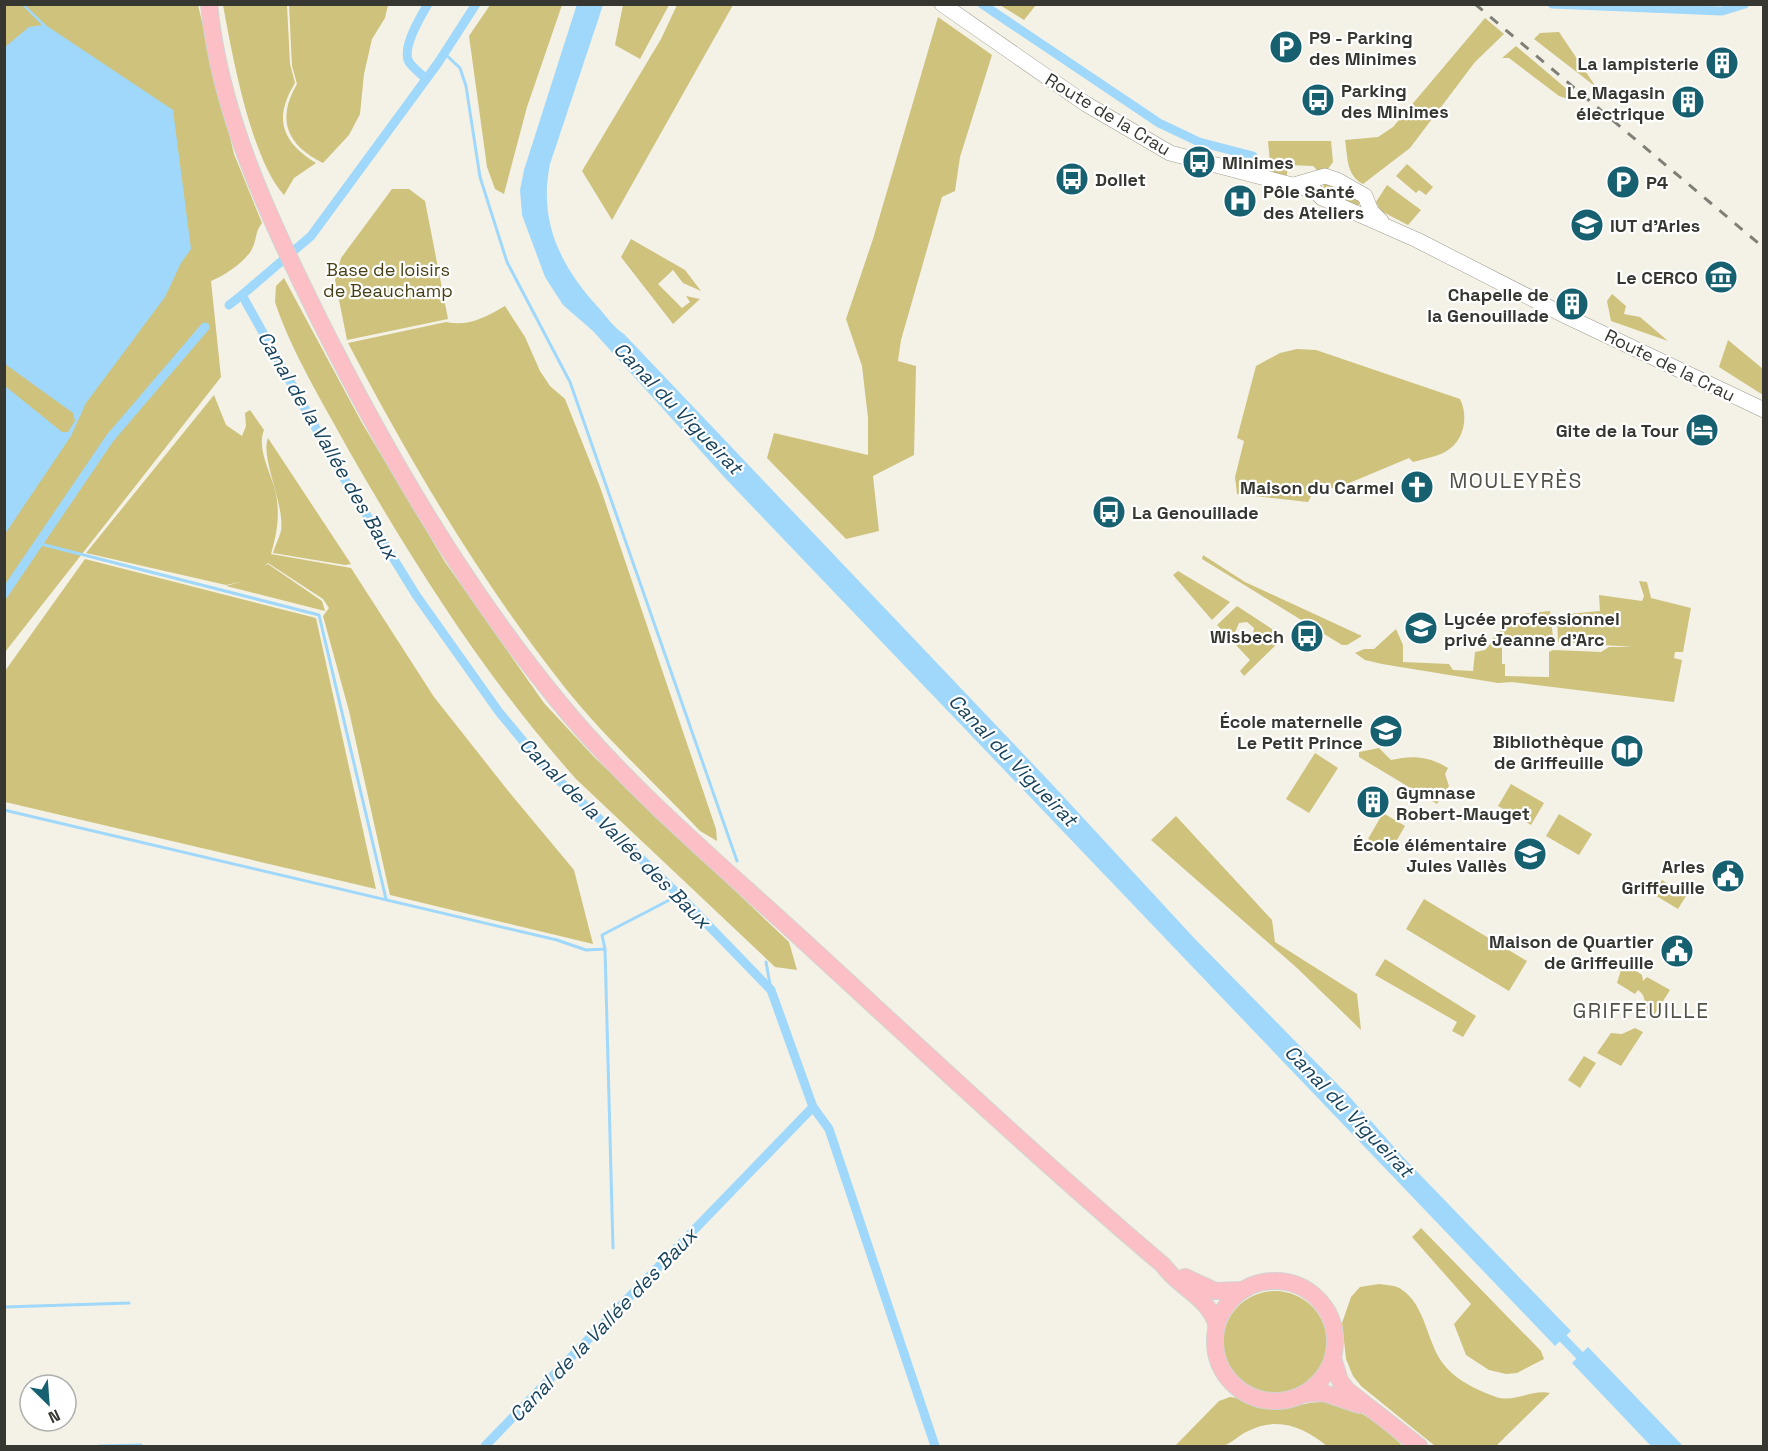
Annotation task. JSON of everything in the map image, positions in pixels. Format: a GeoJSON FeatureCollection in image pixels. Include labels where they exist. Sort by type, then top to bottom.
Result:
{"type":"FeatureCollection","features":[{"type":"Feature","properties":{"kind":"main road"},"geometry":{"type":"LineString","coordinates":[[209,4],[229,105],[241,145],[270,218],[368,413],[442,539],[520,653],[580,726],[627,777],[690,838],[1094,1206],[1163,1265],[1171,1276],[1205,1302],[1217,1326]]}},
{"type":"Feature","properties":{"kind":"main road","name":"Route de la Crau"},"geometry":{"type":"LineString","coordinates":[[942,4],[1086,104],[1170,153],[1291,186],[1318,184],[1325,176],[1362,193],[1363,208]]}},
{"type":"Feature","properties":{"kind":"main road","name":"Route de la Crau"},"geometry":{"type":"LineString","coordinates":[[1318,184],[1322,198],[1363,208],[1383,224],[1764,411]]}},
{"type":"Feature","properties":{"kind":"main road"},"geometry":{"type":"LineString","coordinates":[[1163,1265],[1215,1291],[1244,1290]]}},
{"type":"Feature","properties":{"kind":"main road"},"geometry":{"type":"LineString","coordinates":[[1371,1410],[1324,1393],[1303,1394],[1273,1401],[1247,1394],[1227,1377],[1218,1360],[1215,1337],[1225,1308],[1244,1290],[1259,1283],[1281,1281],[1311,1292],[1327,1310],[1332,1320],[1335,1334],[1333,1358],[1340,1381],[1371,1410],[1419,1446]]}},
{"type":"Feature","properties":{"kind":"main road"},"geometry":{"type":"LineString","coordinates":[[1303,1394],[1323,1378],[1333,1358]]}},
{"type":"Feature","properties":{"kind":"green space"},"geometry":{"type":"Polygon","coordinates":[[[4,5],[198,5],[234,154],[262,223],[252,249],[245,258],[228,272],[211,281],[221,377],[5,652],[4,5]]]}},
{"type":"Feature","properties":{"kind":"green space"},"geometry":{"type":"Polygon","coordinates":[[[223,5],[287,5],[290,64],[295,83],[284,108],[284,129],[295,147],[316,163],[294,178],[284,195],[272,179],[253,132],[238,77],[223,5]]]}},
{"type":"Feature","properties":{"kind":"green space"},"geometry":{"type":"Polygon","coordinates":[[[289,5],[388,5],[385,18],[372,39],[364,74],[360,114],[349,135],[323,163],[301,148],[293,140],[289,130],[287,109],[297,84],[292,66],[289,5]]]}},
{"type":"Feature","properties":{"kind":"green space"},"geometry":{"type":"Polygon","coordinates":[[[490,5],[562,5],[527,107],[504,194],[495,189],[487,167],[469,36],[490,5]]]}},
{"type":"Feature","properties":{"kind":"green space"},"geometry":{"type":"Polygon","coordinates":[[[623,5],[669,5],[640,59],[615,45],[623,5]]]}},
{"type":"Feature","properties":{"kind":"green space"},"geometry":{"type":"Polygon","coordinates":[[[677,5],[733,5],[612,220],[582,171],[661,39],[677,5]]]}},
{"type":"Feature","properties":{"kind":"green space"},"geometry":{"type":"Polygon","coordinates":[[[1000,5],[1036,5],[1024,20],[1000,5]]]}},
{"type":"Feature","properties":{"kind":"green space"},"geometry":{"type":"Polygon","coordinates":[[[938,17],[992,55],[960,157],[955,191],[942,197],[901,340],[898,361],[916,366],[914,455],[873,476],[879,531],[846,539],[767,458],[774,433],[868,455],[868,418],[862,366],[846,319],[873,239],[938,17]]]}},
{"type":"Feature","properties":{"kind":"green space"},"geometry":{"type":"Polygon","coordinates":[[[1485,18],[1504,34],[1475,62],[1410,148],[1363,184],[1357,180],[1349,165],[1345,140],[1378,137],[1393,127],[1485,18]]]}},
{"type":"Feature","properties":{"kind":"green space"},"geometry":{"type":"Polygon","coordinates":[[[1559,32],[1596,87],[1534,39],[1540,33],[1559,32]]]}},
{"type":"Feature","properties":{"kind":"green space"},"geometry":{"type":"Polygon","coordinates":[[[1516,46],[1575,96],[1571,100],[1559,96],[1509,58],[1502,58],[1516,46]]]}},
{"type":"Feature","properties":{"kind":"green space"},"geometry":{"type":"Polygon","coordinates":[[[1268,141],[1331,141],[1333,162],[1328,169],[1318,171],[1313,166],[1289,165],[1286,178],[1271,174],[1268,141]]]}},
{"type":"Feature","properties":{"kind":"green space"},"geometry":{"type":"Polygon","coordinates":[[[1407,164],[1433,187],[1426,195],[1419,190],[1416,193],[1396,176],[1407,164]]]}},
{"type":"Feature","properties":{"kind":"green space"},"geometry":{"type":"Polygon","coordinates":[[[1324,181],[1360,200],[1359,205],[1356,206],[1323,191],[1324,181]]]}},
{"type":"Feature","properties":{"kind":"green space"},"geometry":{"type":"Polygon","coordinates":[[[1387,185],[1421,210],[1408,225],[1381,211],[1376,202],[1387,185]]]}},
{"type":"Feature","properties":{"kind":"green space","name":"Base de loisirs de Beauchamp"},"geometry":{"type":"Polygon","coordinates":[[[392,189],[409,189],[425,201],[448,319],[347,340],[335,280],[341,258],[392,189]]]}},
{"type":"Feature","properties":{"kind":"green space"},"geometry":{"type":"Polygon","coordinates":[[[631,239],[685,270],[701,291],[683,283],[673,270],[658,284],[682,308],[690,302],[686,296],[700,299],[673,324],[621,257],[631,239]]]}},
{"type":"Feature","properties":{"kind":"green space"},"geometry":{"type":"Polygon","coordinates":[[[284,278],[362,423],[445,562],[544,703],[595,758],[789,942],[797,970],[775,967],[576,779],[543,741],[482,661],[399,536],[308,377],[275,302],[276,286],[284,278]]]}},
{"type":"Feature","properties":{"kind":"green space"},"geometry":{"type":"Polygon","coordinates":[[[1612,294],[1626,306],[1624,314],[1640,317],[1668,341],[1611,321],[1607,301],[1612,294]]]}},
{"type":"Feature","properties":{"kind":"green space"},"geometry":{"type":"Polygon","coordinates":[[[505,306],[525,337],[540,371],[550,386],[565,399],[600,487],[716,829],[717,841],[700,831],[615,744],[566,689],[535,648],[476,564],[422,477],[348,343],[446,322],[469,322],[505,306]]]}},
{"type":"Feature","properties":{"kind":"green space"},"geometry":{"type":"Polygon","coordinates":[[[1728,340],[1763,369],[1763,395],[1719,367],[1728,340]]]}},
{"type":"Feature","properties":{"kind":"green space"},"geometry":{"type":"Polygon","coordinates":[[[1297,349],[1316,350],[1460,399],[1464,421],[1457,442],[1438,455],[1413,462],[1409,458],[1335,489],[1318,483],[1308,502],[1237,494],[1235,477],[1244,441],[1237,438],[1256,366],[1280,353],[1297,349]]]}},
{"type":"Feature","properties":{"kind":"green space"},"geometry":{"type":"Polygon","coordinates":[[[214,395],[226,425],[242,436],[246,426],[245,413],[250,410],[264,430],[263,454],[276,494],[278,510],[271,554],[351,568],[434,697],[574,870],[593,944],[390,895],[349,711],[323,616],[329,608],[323,599],[268,563],[264,566],[268,564],[322,601],[325,611],[226,586],[240,582],[226,585],[86,553],[214,395]]]}},
{"type":"Feature","properties":{"kind":"green space"},"geometry":{"type":"Polygon","coordinates":[[[268,438],[351,564],[345,565],[273,553],[281,531],[281,520],[267,457],[268,438]]]}},
{"type":"Feature","properties":{"kind":"green space"},"geometry":{"type":"Polygon","coordinates":[[[1203,555],[1245,582],[1362,636],[1347,645],[1342,645],[1202,559],[1203,555]]]}},
{"type":"Feature","properties":{"kind":"green space"},"geometry":{"type":"Polygon","coordinates":[[[85,559],[316,618],[376,889],[5,802],[5,671],[85,559]]]}},
{"type":"Feature","properties":{"kind":"green space"},"geometry":{"type":"Polygon","coordinates":[[[1178,571],[1230,602],[1212,620],[1173,575],[1178,571]]]}},
{"type":"Feature","properties":{"kind":"green space"},"geometry":{"type":"Polygon","coordinates":[[[1639,581],[1647,582],[1651,598],[1691,608],[1683,652],[1675,652],[1674,658],[1682,660],[1674,702],[1512,682],[1498,683],[1382,664],[1365,660],[1355,653],[1364,649],[1374,649],[1396,629],[1403,645],[1403,662],[1449,664],[1453,670],[1473,671],[1475,652],[1485,650],[1491,643],[1502,648],[1505,676],[1549,677],[1549,652],[1553,650],[1601,652],[1609,647],[1633,647],[1558,642],[1557,615],[1600,611],[1599,595],[1642,601],[1644,596],[1639,581]]]}},
{"type":"Feature","properties":{"kind":"green space"},"geometry":{"type":"Polygon","coordinates":[[[1237,606],[1284,637],[1244,676],[1240,671],[1250,660],[1235,644],[1239,639],[1246,642],[1252,638],[1254,628],[1247,622],[1239,623],[1232,640],[1217,625],[1237,606]]]}},
{"type":"Feature","properties":{"kind":"green space"},"geometry":{"type":"Polygon","coordinates":[[[1550,611],[1553,637],[1544,645],[1503,644],[1492,639],[1501,630],[1503,616],[1550,611]]]}},
{"type":"Feature","properties":{"kind":"green space"},"geometry":{"type":"Polygon","coordinates":[[[1379,748],[1391,760],[1406,757],[1420,758],[1434,761],[1448,768],[1445,774],[1449,786],[1437,804],[1359,757],[1359,752],[1379,748]]]}},
{"type":"Feature","properties":{"kind":"green space"},"geometry":{"type":"Polygon","coordinates":[[[1315,753],[1338,768],[1309,813],[1286,799],[1315,753]]]}},
{"type":"Feature","properties":{"kind":"green space"},"geometry":{"type":"Polygon","coordinates":[[[1511,784],[1544,803],[1531,825],[1498,806],[1511,784]]]}},
{"type":"Feature","properties":{"kind":"green space"},"geometry":{"type":"Polygon","coordinates":[[[1383,813],[1405,826],[1390,852],[1368,839],[1383,813]]]}},
{"type":"Feature","properties":{"kind":"green space"},"geometry":{"type":"Polygon","coordinates":[[[1559,814],[1592,834],[1579,855],[1546,836],[1559,814]]]}},
{"type":"Feature","properties":{"kind":"green space"},"geometry":{"type":"Polygon","coordinates":[[[1176,816],[1272,920],[1275,942],[1357,994],[1361,1030],[1297,968],[1151,840],[1176,816]]]}},
{"type":"Feature","properties":{"kind":"green space"},"geometry":{"type":"Polygon","coordinates":[[[1662,880],[1686,896],[1678,909],[1653,894],[1662,880]]]}},
{"type":"Feature","properties":{"kind":"green space"},"geometry":{"type":"Polygon","coordinates":[[[1424,899],[1527,961],[1509,991],[1406,929],[1424,899]]]}},
{"type":"Feature","properties":{"kind":"green space"},"geometry":{"type":"Polygon","coordinates":[[[1385,959],[1476,1016],[1463,1037],[1452,1031],[1457,1022],[1375,975],[1385,959]]]}},
{"type":"Feature","properties":{"kind":"green space"},"geometry":{"type":"Polygon","coordinates":[[[1630,967],[1642,975],[1643,981],[1647,977],[1670,990],[1653,1017],[1643,1010],[1644,999],[1638,990],[1635,994],[1617,983],[1621,970],[1630,967]]]}},
{"type":"Feature","properties":{"kind":"green space"},"geometry":{"type":"Polygon","coordinates":[[[1635,1028],[1643,1032],[1621,1066],[1597,1053],[1611,1033],[1622,1034],[1635,1028]]]}},
{"type":"Feature","properties":{"kind":"green space"},"geometry":{"type":"Polygon","coordinates":[[[1584,1056],[1596,1063],[1580,1088],[1568,1080],[1584,1056]]]}},
{"type":"Feature","properties":{"kind":"green space"},"geometry":{"type":"Polygon","coordinates":[[[1421,1228],[1541,1351],[1544,1359],[1517,1373],[1506,1374],[1489,1370],[1466,1355],[1454,1324],[1471,1304],[1412,1237],[1421,1228]]]}},
{"type":"Feature","properties":{"kind":"green space"},"geometry":{"type":"Polygon","coordinates":[[[1379,1284],[1399,1288],[1410,1296],[1439,1357],[1445,1366],[1461,1380],[1496,1397],[1510,1398],[1543,1392],[1550,1393],[1496,1446],[1435,1446],[1361,1386],[1353,1376],[1346,1359],[1342,1323],[1351,1297],[1360,1287],[1379,1284]]]}},
{"type":"Feature","properties":{"kind":"green space"},"geometry":{"type":"Polygon","coordinates":[[[1275,1291],[1295,1295],[1304,1300],[1318,1314],[1323,1323],[1327,1343],[1323,1363],[1318,1372],[1304,1386],[1295,1391],[1275,1395],[1255,1391],[1246,1386],[1232,1372],[1227,1363],[1223,1343],[1227,1323],[1232,1314],[1246,1300],[1255,1295],[1275,1291]]]}},
{"type":"Feature","properties":{"kind":"green space"},"geometry":{"type":"Polygon","coordinates":[[[1230,1397],[1268,1408],[1318,1402],[1346,1406],[1377,1424],[1403,1446],[1327,1446],[1308,1433],[1278,1424],[1257,1427],[1222,1446],[1205,1448],[1175,1446],[1219,1401],[1230,1397]]]}},
{"type":"Feature","properties":{"kind":"water"},"geometry":{"type":"Polygon","coordinates":[[[577,4],[603,5],[550,164],[547,185],[550,224],[563,259],[573,276],[613,325],[1050,782],[1195,939],[1348,1095],[1402,1156],[1571,1331],[1555,1346],[725,478],[593,331],[563,305],[545,277],[522,215],[520,190],[524,170],[577,4]]]}},
{"type":"Feature","properties":{"kind":"water"},"geometry":{"type":"Polygon","coordinates":[[[22,5],[25,5],[47,26],[173,110],[191,249],[181,263],[165,297],[86,403],[71,436],[5,534],[5,386],[62,432],[68,432],[75,421],[73,413],[5,364],[5,47],[29,27],[42,25],[22,5]]]}},
{"type":"Feature","properties":{"kind":"water"},"geometry":{"type":"Polygon","coordinates":[[[1588,1347],[1683,1446],[1651,1446],[1572,1363],[1588,1347]]]}},
{"type":"Feature","properties":{"kind":"waterway"},"geometry":{"type":"LineString","coordinates":[[426,79],[409,62],[407,56],[413,32],[428,4]]}},
{"type":"Feature","properties":{"kind":"waterway","name":"Canal de la Vallée des Baux"},"geometry":{"type":"LineString","coordinates":[[476,4],[438,63],[311,236],[242,295],[342,475],[416,595],[499,712],[543,765],[679,895],[771,990],[813,1107],[485,1446]]}},
{"type":"Feature","properties":{"kind":"waterway"},"geometry":{"type":"LineString","coordinates":[[982,4],[1159,123],[1199,142],[1253,156]]}},
{"type":"Feature","properties":{"kind":"waterway"},"geometry":{"type":"LineString","coordinates":[[1552,4],[1722,11],[1745,4]]}},
{"type":"Feature","properties":{"kind":"waterway"},"geometry":{"type":"LineString","coordinates":[[444,53],[460,68],[466,86],[480,177],[507,262],[570,382],[737,861]]}},
{"type":"Feature","properties":{"kind":"waterway"},"geometry":{"type":"LineString","coordinates":[[229,305],[242,295]]}},
{"type":"Feature","properties":{"kind":"waterway"},"geometry":{"type":"LineString","coordinates":[[4,594],[110,438],[205,327]]}},
{"type":"Feature","properties":{"kind":"waterway"},"geometry":{"type":"LineString","coordinates":[[37,543],[319,615],[386,899]]}},
{"type":"Feature","properties":{"kind":"waterway"},"geometry":{"type":"LineString","coordinates":[[4,810],[557,940],[586,950],[605,949]]}},
{"type":"Feature","properties":{"kind":"waterway"},"geometry":{"type":"LineString","coordinates":[[613,1248],[605,949],[602,935],[679,895]]}},
{"type":"Feature","properties":{"kind":"waterway"},"geometry":{"type":"LineString","coordinates":[[766,962],[771,990]]}},
{"type":"Feature","properties":{"kind":"waterway"},"geometry":{"type":"LineString","coordinates":[[813,1107],[829,1129],[935,1446]]}},
{"type":"Feature","properties":{"kind":"waterway"},"geometry":{"type":"LineString","coordinates":[[4,1307],[129,1303]]}},
{"type":"Feature","properties":{"kind":"waterway","name":"Canal du Vigueirat"},"geometry":{"type":"LineString","coordinates":[[1555,1330],[1587,1363]]}},
{"type":"Feature","properties":{"kind":"waterway"},"geometry":{"type":"LineString","coordinates":[[99,1446],[141,1445]]}},
{"type":"Feature","properties":{"kind":"railway"},"geometry":{"type":"LineString","coordinates":[[1475,4],[1764,248]]}},
{"type":"Feature","properties":{"kind":"place","name":"P9 - Parking des Minimes"},"geometry":{"type":"Point","coordinates":[1286,47]}},
{"type":"Feature","properties":{"kind":"place","name":"La lampisterie"},"geometry":{"type":"Point","coordinates":[1722,63]}},
{"type":"Feature","properties":{"kind":"place","name":"Parking des Minimes"},"geometry":{"type":"Point","coordinates":[1318,100]}},
{"type":"Feature","properties":{"kind":"place","name":"Le Magasin électrique"},"geometry":{"type":"Point","coordinates":[1688,102]}},
{"type":"Feature","properties":{"kind":"place","name":"Minimes"},"geometry":{"type":"Point","coordinates":[1199,162]}},
{"type":"Feature","properties":{"kind":"place","name":"Dollet"},"geometry":{"type":"Point","coordinates":[1072,179]}},
{"type":"Feature","properties":{"kind":"place","name":"P4"},"geometry":{"type":"Point","coordinates":[1623,182]}},
{"type":"Feature","properties":{"kind":"place","name":"Pôle Santé des Ateliers"},"geometry":{"type":"Point","coordinates":[1240,201]}},
{"type":"Feature","properties":{"kind":"place","name":"IUT d'Arles"},"geometry":{"type":"Point","coordinates":[1587,225]}},
{"type":"Feature","properties":{"kind":"place","name":"Le CERCO"},"geometry":{"type":"Point","coordinates":[1721,277]}},
{"type":"Feature","properties":{"kind":"place","name":"Chapelle de la Genouillade"},"geometry":{"type":"Point","coordinates":[1572,304]}},
{"type":"Feature","properties":{"kind":"place","name":"Gite de la Tour"},"geometry":{"type":"Point","coordinates":[1702,430]}},
{"type":"Feature","properties":{"kind":"place","name":"Maison du Carmel"},"geometry":{"type":"Point","coordinates":[1417,487]}},
{"type":"Feature","properties":{"kind":"place","name":"La Genouillade"},"geometry":{"type":"Point","coordinates":[1109,512]}},
{"type":"Feature","properties":{"kind":"place","name":"Lycée professionnel privé Jeanne d'Arc"},"geometry":{"type":"Point","coordinates":[1421,628]}},
{"type":"Feature","properties":{"kind":"place","name":"Wisbech"},"geometry":{"type":"Point","coordinates":[1307,636]}},
{"type":"Feature","properties":{"kind":"place","name":"École maternelle Le Petit Prince"},"geometry":{"type":"Point","coordinates":[1386,731]}},
{"type":"Feature","properties":{"kind":"place","name":"Bibliothèque de Griffeuille"},"geometry":{"type":"Point","coordinates":[1627,751]}},
{"type":"Feature","properties":{"kind":"place","name":"Gymnase Robert-Mauget"},"geometry":{"type":"Point","coordinates":[1373,802]}},
{"type":"Feature","properties":{"kind":"place","name":"École élémentaire Jules Vallès"},"geometry":{"type":"Point","coordinates":[1530,854]}},
{"type":"Feature","properties":{"kind":"place","name":"Arles Griffeuille"},"geometry":{"type":"Point","coordinates":[1728,876]}},
{"type":"Feature","properties":{"kind":"place","name":"Maison de Quartier de Griffeuille"},"geometry":{"type":"Point","coordinates":[1677,951]}},
{"type":"Feature","properties":{"kind":"district","name":"MOULEYRÈS"},"geometry":{"type":"Point","coordinates":[1516,480]}},
{"type":"Feature","properties":{"kind":"district","name":"GRIFFEUILLE"},"geometry":{"type":"Point","coordinates":[1641,1010]}}]}
